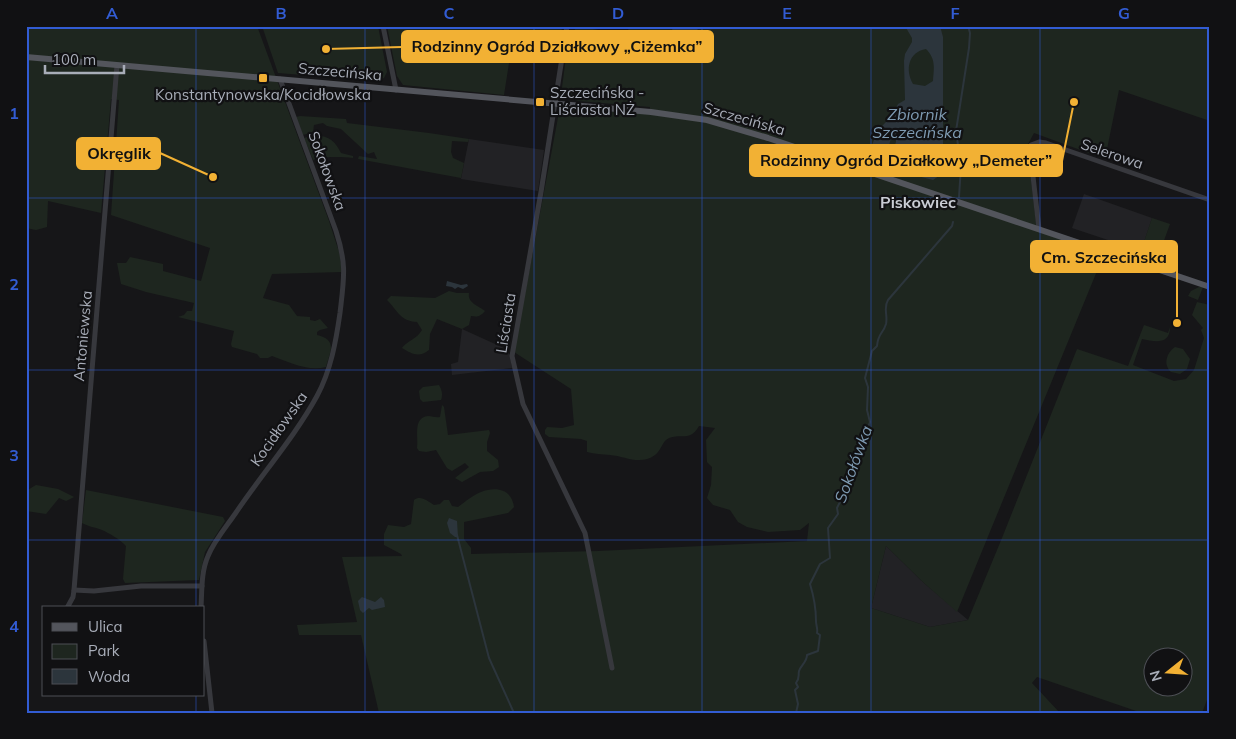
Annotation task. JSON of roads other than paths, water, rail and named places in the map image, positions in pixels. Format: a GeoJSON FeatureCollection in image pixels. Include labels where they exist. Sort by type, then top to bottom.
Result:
{"type":"FeatureCollection","features":[{"type":"Feature","properties":{"kind":"main road","name":"Szczecińska"},"geometry":{"type":"LineString","coordinates":[[26,57],[669,114],[716,122],[1210,287]]}},
{"type":"Feature","properties":{"kind":"street"},"geometry":{"type":"LineString","coordinates":[[383,26],[396,90]]}},
{"type":"Feature","properties":{"kind":"street","name":"Liściasta"},"geometry":{"type":"LineString","coordinates":[[567,26],[512,356],[523,404],[585,533],[612,668]]}},
{"type":"Feature","properties":{"kind":"street","name":"Antoniewska"},"geometry":{"type":"LineString","coordinates":[[68,606],[73,598],[74,590],[117,65]]}},
{"type":"Feature","properties":{"kind":"street","name":"Sokołowska"},"geometry":{"type":"LineString","coordinates":[[280,79],[336,231],[344,260],[345,274]]}},
{"type":"Feature","properties":{"kind":"street","name":"Selerowa"},"geometry":{"type":"LineString","coordinates":[[1039,229],[1030,150],[1031,145],[1035,142],[1046,143],[1210,200]]}},
{"type":"Feature","properties":{"kind":"street","name":"Kocidłowska"},"geometry":{"type":"LineString","coordinates":[[202,586],[206,561],[215,543],[303,418],[324,383],[334,347],[345,274]]}},
{"type":"Feature","properties":{"kind":"street"},"geometry":{"type":"LineString","coordinates":[[74,590],[94,591],[134,586],[202,586],[201,606]]}},
{"type":"Feature","properties":{"kind":"street"},"geometry":{"type":"LineString","coordinates":[[205,650],[212,713]]}},
{"type":"Feature","properties":{"kind":"water"},"geometry":{"type":"Polygon","coordinates":[[[674,26],[696,28],[700,34],[698,41],[689,44],[677,40],[672,32],[674,26]]]}},
{"type":"Feature","properties":{"kind":"water","name":"Zbiornik Szczecińska"},"geometry":{"type":"Polygon","coordinates":[[[905,26],[917,28],[918,26],[940,26],[943,37],[943,158],[940,175],[933,180],[887,166],[896,142],[894,137],[891,138],[883,164],[868,155],[878,130],[891,117],[898,104],[905,100],[904,61],[912,38],[905,26]],[[926,49],[915,54],[912,58],[909,73],[913,84],[925,86],[933,81],[934,64],[926,49]]]}},
{"type":"Feature","properties":{"kind":"water"},"geometry":{"type":"Polygon","coordinates":[[[447,281],[461,285],[467,284],[468,286],[463,289],[458,287],[455,289],[446,286],[447,281]]]}},
{"type":"Feature","properties":{"kind":"water"},"geometry":{"type":"Polygon","coordinates":[[[449,518],[457,521],[458,537],[450,533],[447,523],[449,518]]]}},
{"type":"Feature","properties":{"kind":"water"},"geometry":{"type":"Polygon","coordinates":[[[362,597],[375,602],[381,597],[384,600],[385,607],[372,610],[369,608],[363,613],[360,610],[358,601],[362,597]]]}},
{"type":"Feature","properties":{"kind":"waterway","name":"Sokołówka"},"geometry":{"type":"LineString","coordinates":[[959,197],[961,166],[956,131],[969,48],[970,33],[968,26]]}},
{"type":"Feature","properties":{"kind":"waterway","name":"Sokołówka"},"geometry":{"type":"LineString","coordinates":[[796,713],[798,704],[795,690],[798,687],[796,683],[799,671],[807,655],[818,651],[820,635],[817,633],[814,598],[810,584],[820,564],[830,558],[828,528],[838,514],[837,508],[847,489],[870,422],[867,410],[868,387],[865,378],[872,351],[877,346],[878,338],[886,324],[887,303],[952,226],[953,222]]}},
{"type":"Feature","properties":{"kind":"waterway"},"geometry":{"type":"LineString","coordinates":[[457,535],[489,658],[514,713]]}},
{"type":"Feature","properties":{"kind":"place","name":"Rodzinny Ogród Działkowy „Ciżemka”"},"geometry":{"type":"Point","coordinates":[326,49]}},
{"type":"Feature","properties":{"kind":"place","name":"Konstantynowska/Kocidłowska"},"geometry":{"type":"Point","coordinates":[263,78]}},
{"type":"Feature","properties":{"kind":"place","name":"Szczecińska - Liściasta NŻ"},"geometry":{"type":"Point","coordinates":[540,102]}},
{"type":"Feature","properties":{"kind":"place","name":"Rodzinny Ogród Działkowy „Demeter”"},"geometry":{"type":"Point","coordinates":[1074,102]}},
{"type":"Feature","properties":{"kind":"place","name":"Okręglik"},"geometry":{"type":"Point","coordinates":[213,177]}},
{"type":"Feature","properties":{"kind":"place","name":"Cm. Szczecińska"},"geometry":{"type":"Point","coordinates":[1177,323]}},
{"type":"Feature","properties":{"kind":"district","name":"Piskowiec"},"geometry":{"type":"Point","coordinates":[918,202]}}]}
